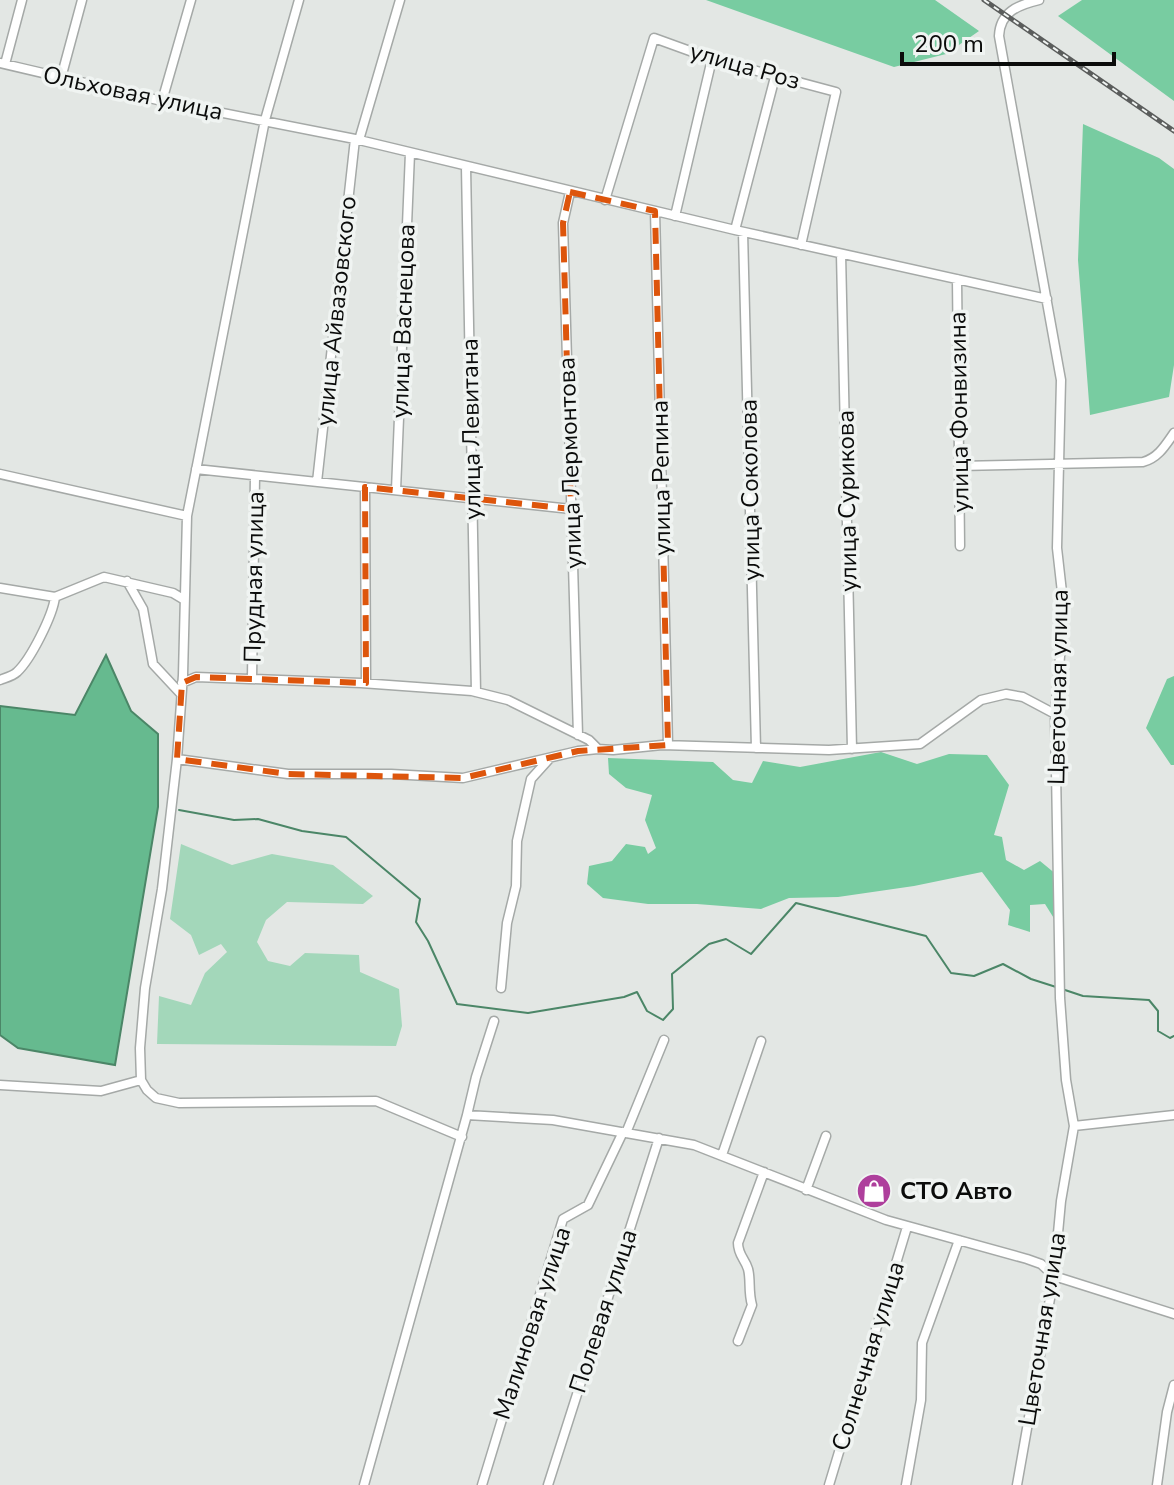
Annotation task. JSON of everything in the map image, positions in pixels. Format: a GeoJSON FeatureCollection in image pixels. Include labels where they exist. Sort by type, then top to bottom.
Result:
{"type":"FeatureCollection","features":[{"type":"Feature","properties":{"kind":"street"},"geometry":{"type":"LineString","coordinates":[[2,64],[22,0]]}},
{"type":"Feature","properties":{"kind":"street"},"geometry":{"type":"LineString","coordinates":[[61,78],[82,0]]}},
{"type":"Feature","properties":{"kind":"street"},"geometry":{"type":"LineString","coordinates":[[162,101],[191,0]]}},
{"type":"Feature","properties":{"kind":"street"},"geometry":{"type":"LineString","coordinates":[[299,0],[265,120],[187,516],[177,759],[162,889],[145,988],[141,1080],[156,1098],[179,1103],[376,1101],[462,1137]]}},
{"type":"Feature","properties":{"kind":"street","name":"улица Айвазовского"},"geometry":{"type":"LineString","coordinates":[[317,482],[357,140],[400,0]]}},
{"type":"Feature","properties":{"kind":"street","name":"Цветочная улица"},"geometry":{"type":"LineString","coordinates":[[1017,1485],[1054,1276],[1061,1201],[1074,1126],[1066,1080],[1060,998],[1055,714],[1064,610],[1057,548],[1061,380],[999,36],[1006,15],[1013,9],[1039,0]]}},
{"type":"Feature","properties":{"kind":"street","name":"улица Роз"},"geometry":{"type":"LineString","coordinates":[[605,200],[654,38],[712,59],[836,92],[801,245]]}},
{"type":"Feature","properties":{"kind":"street"},"geometry":{"type":"LineString","coordinates":[[675,216],[712,59]]}},
{"type":"Feature","properties":{"kind":"street","name":"Ольховая улица"},"geometry":{"type":"LineString","coordinates":[[2,64],[162,101],[357,140],[739,231],[1047,299]]}},
{"type":"Feature","properties":{"kind":"street","name":"улица Соколова"},"geometry":{"type":"LineString","coordinates":[[756,748],[739,231],[775,77]]}},
{"type":"Feature","properties":{"kind":"street","name":"улица Васнецова"},"geometry":{"type":"LineString","coordinates":[[396,490],[410,153]]}},
{"type":"Feature","properties":{"kind":"street","name":"улица Левитана"},"geometry":{"type":"LineString","coordinates":[[466,167],[476,692]]}},
{"type":"Feature","properties":{"kind":"street","name":"улица Лермонтова"},"geometry":{"type":"LineString","coordinates":[[570,192],[563,223],[578,735]]}},
{"type":"Feature","properties":{"kind":"street","name":"улица Репина"},"geometry":{"type":"LineString","coordinates":[[655,211],[668,745]]}},
{"type":"Feature","properties":{"kind":"street","name":"улица Сурикова"},"geometry":{"type":"LineString","coordinates":[[841,254],[852,749]]}},
{"type":"Feature","properties":{"kind":"street","name":"улица Фонвизина"},"geometry":{"type":"LineString","coordinates":[[957,279],[960,546]]}},
{"type":"Feature","properties":{"kind":"street"},"geometry":{"type":"LineString","coordinates":[[959,466],[1152,460],[1174,433]]}},
{"type":"Feature","properties":{"kind":"street"},"geometry":{"type":"LineString","coordinates":[[196,469],[571,509]]}},
{"type":"Feature","properties":{"kind":"street"},"geometry":{"type":"LineString","coordinates":[[0,474],[187,516]]}},
{"type":"Feature","properties":{"kind":"street","name":"Прудная улица"},"geometry":{"type":"LineString","coordinates":[[252,679],[255,476]]}},
{"type":"Feature","properties":{"kind":"street"},"geometry":{"type":"LineString","coordinates":[[365,487],[366,683]]}},
{"type":"Feature","properties":{"kind":"street"},"geometry":{"type":"LineString","coordinates":[[0,588],[55,597],[104,577],[173,593],[183,599]]}},
{"type":"Feature","properties":{"kind":"street"},"geometry":{"type":"LineString","coordinates":[[127,581],[143,609],[153,664],[181,694]]}},
{"type":"Feature","properties":{"kind":"street"},"geometry":{"type":"LineString","coordinates":[[0,680],[17,674],[38,639],[55,597]]}},
{"type":"Feature","properties":{"kind":"street"},"geometry":{"type":"LineString","coordinates":[[182,683],[196,677],[366,683],[476,692],[508,700],[589,740],[598,749]]}},
{"type":"Feature","properties":{"kind":"street"},"geometry":{"type":"LineString","coordinates":[[177,759],[288,774],[463,778],[598,749],[668,745],[852,749],[920,744],[981,700],[1006,694],[1023,697],[1055,714]]}},
{"type":"Feature","properties":{"kind":"street"},"geometry":{"type":"LineString","coordinates":[[501,988],[507,923],[516,886],[517,841],[531,779],[551,757]]}},
{"type":"Feature","properties":{"kind":"street"},"geometry":{"type":"LineString","coordinates":[[364,1485],[494,1021]]}},
{"type":"Feature","properties":{"kind":"street","name":"Малиновая улица"},"geometry":{"type":"LineString","coordinates":[[482,1485],[563,1219],[588,1205],[664,1040]]}},
{"type":"Feature","properties":{"kind":"street"},"geometry":{"type":"LineString","coordinates":[[722,1155],[761,1041]]}},
{"type":"Feature","properties":{"kind":"street"},"geometry":{"type":"LineString","coordinates":[[0,1085],[101,1091],[141,1080]]}},
{"type":"Feature","properties":{"kind":"street"},"geometry":{"type":"LineString","coordinates":[[467,1115],[553,1120],[694,1145],[907,1227],[1027,1259],[1041,1264],[1054,1276],[1174,1314]]}},
{"type":"Feature","properties":{"kind":"street"},"geometry":{"type":"LineString","coordinates":[[1074,1126],[1174,1115]]}},
{"type":"Feature","properties":{"kind":"street"},"geometry":{"type":"LineString","coordinates":[[806,1190],[826,1136]]}},
{"type":"Feature","properties":{"kind":"street","name":"Полевая улица"},"geometry":{"type":"LineString","coordinates":[[548,1485],[659,1138]]}},
{"type":"Feature","properties":{"kind":"street"},"geometry":{"type":"LineString","coordinates":[[738,1341],[752,1305],[748,1291],[748,1269],[738,1255],[738,1243],[764,1172]]}},
{"type":"Feature","properties":{"kind":"street","name":"Солнечная улица"},"geometry":{"type":"LineString","coordinates":[[829,1485],[907,1227]]}},
{"type":"Feature","properties":{"kind":"street"},"geometry":{"type":"LineString","coordinates":[[906,1485],[921,1400],[922,1343],[959,1240]]}},
{"type":"Feature","properties":{"kind":"street"},"geometry":{"type":"LineString","coordinates":[[1157,1485],[1174,1385]]}},
{"type":"Feature","properties":{"kind":"highlighted area"},"geometry":{"type":"Polygon","coordinates":[[[570,192],[655,211],[668,745],[578,751],[463,778],[288,774],[177,759],[182,683],[196,677],[366,683],[365,487],[571,509],[563,223],[570,192]]]}},
{"type":"Feature","properties":{"kind":"shaded area"},"geometry":{"type":"Polygon","coordinates":[[[706,0],[935,0],[979,31],[946,54],[894,67],[706,0]]]}},
{"type":"Feature","properties":{"kind":"shaded area"},"geometry":{"type":"Polygon","coordinates":[[[1082,0],[1174,0],[1174,101],[1058,16],[1082,0]]]}},
{"type":"Feature","properties":{"kind":"shaded area"},"geometry":{"type":"Polygon","coordinates":[[[1083,124],[1159,158],[1174,169],[1174,365],[1169,397],[1090,415],[1078,260],[1083,124]]]}},
{"type":"Feature","properties":{"kind":"shaded area"},"geometry":{"type":"Polygon","coordinates":[[[106,655],[131,711],[158,734],[158,807],[115,1065],[18,1048],[0,1035],[0,706],[75,715],[106,655]]]}},
{"type":"Feature","properties":{"kind":"shaded area"},"geometry":{"type":"Polygon","coordinates":[[[1174,676],[1174,765],[1171,765],[1146,728],[1167,679],[1174,676]]]}},
{"type":"Feature","properties":{"kind":"shaded area"},"geometry":{"type":"Polygon","coordinates":[[[881,752],[917,764],[949,754],[987,755],[1009,785],[994,835],[1002,837],[1006,860],[1024,870],[1040,861],[1057,875],[1055,920],[1045,904],[1030,905],[1030,932],[1008,925],[1010,910],[982,872],[838,897],[789,898],[761,909],[648,904],[603,898],[587,884],[589,866],[612,861],[626,844],[645,847],[648,854],[656,848],[645,820],[652,795],[626,788],[609,774],[608,758],[713,762],[733,780],[752,783],[763,761],[800,767],[881,752]]]}},
{"type":"Feature","properties":{"kind":"shaded area"},"geometry":{"type":"Polygon","coordinates":[[[181,844],[232,865],[272,854],[333,865],[373,896],[363,904],[287,902],[266,920],[257,942],[268,961],[290,966],[305,953],[359,955],[360,972],[399,989],[402,1026],[396,1046],[157,1044],[159,996],[191,1005],[205,973],[227,952],[221,944],[199,955],[191,935],[170,919],[181,844]]]}},
{"type":"Feature","properties":{"kind":"waterway"},"geometry":{"type":"LineString","coordinates":[[179,810],[234,820],[258,819],[302,831],[346,837],[420,899],[416,922],[457,1004],[528,1013],[624,997],[637,992],[647,1011],[663,1020],[673,1009],[672,974],[709,944],[726,939],[751,954],[796,903],[926,936],[951,973],[974,976],[1003,964],[1031,979],[1056,987]]}},
{"type":"Feature","properties":{"kind":"waterway"},"geometry":{"type":"LineString","coordinates":[[1062,989],[1083,996],[1149,1000],[1158,1011],[1158,1031],[1170,1038],[1174,1036]]}},
{"type":"Feature","properties":{"kind":"railway"},"geometry":{"type":"LineString","coordinates":[[984,0],[1174,131]]}},
{"type":"Feature","properties":{"kind":"place","name":"СТО Авто"},"geometry":{"type":"Point","coordinates":[874,1191]}}]}
